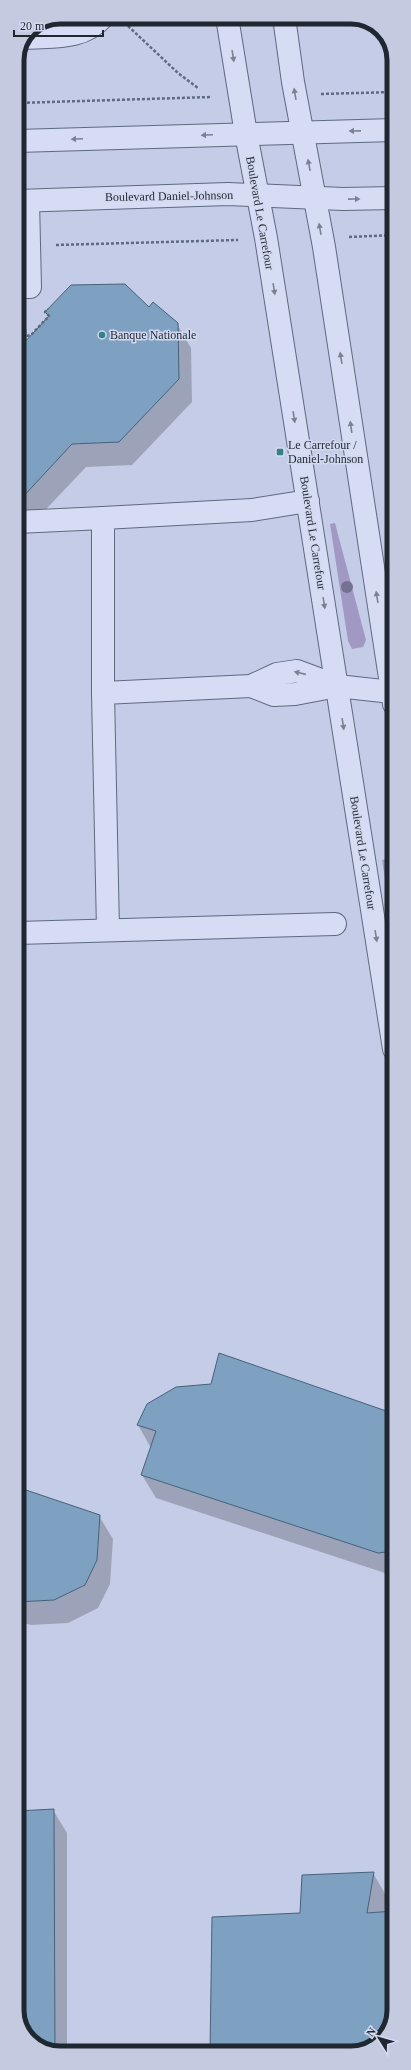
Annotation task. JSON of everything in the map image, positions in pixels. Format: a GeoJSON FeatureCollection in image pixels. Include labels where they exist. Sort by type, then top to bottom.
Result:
{"type":"FeatureCollection","features":[{"type":"Feature","properties":{"kind":"street"},"geometry":{"type":"LineString","coordinates":[[32,38],[76,35],[89,30],[95,24]]}},
{"type":"Feature","properties":{"kind":"street","name":"Boulevard Le Carrefour"},"geometry":{"type":"LineString","coordinates":[[227,24],[266,238],[387,1005]]}},
{"type":"Feature","properties":{"kind":"street"},"geometry":{"type":"LineString","coordinates":[[285,24],[302,132],[315,198],[387,660]]}},
{"type":"Feature","properties":{"kind":"street"},"geometry":{"type":"LineString","coordinates":[[24,141],[387,130]]}},
{"type":"Feature","properties":{"kind":"street","name":"Boulevard Daniel-Johnson"},"geometry":{"type":"LineString","coordinates":[[24,201],[202,194],[315,198],[387,198]]}},
{"type":"Feature","properties":{"kind":"street"},"geometry":{"type":"LineString","coordinates":[[24,222],[30,287],[24,287]]}},
{"type":"Feature","properties":{"kind":"street"},"geometry":{"type":"LineString","coordinates":[[24,522],[252,510],[308,501]]}},
{"type":"Feature","properties":{"kind":"street"},"geometry":{"type":"LineString","coordinates":[[104,518],[103,694],[108,930]]}},
{"type":"Feature","properties":{"kind":"street"},"geometry":{"type":"LineString","coordinates":[[103,694],[251,686],[277,674],[297,671],[337,686],[387,697]]}},
{"type":"Feature","properties":{"kind":"street"},"geometry":{"type":"LineString","coordinates":[[24,933],[335,924]]}},
{"type":"Feature","properties":{"kind":"path"},"geometry":{"type":"LineString","coordinates":[[126,24],[178,73],[198,88]]}},
{"type":"Feature","properties":{"kind":"path"},"geometry":{"type":"LineString","coordinates":[[362,93],[387,92]]}},
{"type":"Feature","properties":{"kind":"path"},"geometry":{"type":"LineString","coordinates":[[24,103],[193,98]]}},
{"type":"Feature","properties":{"kind":"path"},"geometry":{"type":"LineString","coordinates":[[378,236],[387,235]]}},
{"type":"Feature","properties":{"kind":"path"},"geometry":{"type":"LineString","coordinates":[[49,245],[226,240]]}},
{"type":"Feature","properties":{"kind":"shaded area"},"geometry":{"type":"Polygon","coordinates":[[[335,523],[366,640],[363,647],[352,649],[348,641],[330,524],[335,523]]]}},
{"type":"Feature","properties":{"kind":"shaded area"},"geometry":{"type":"Polygon","coordinates":[[[386,859],[387,863],[387,891],[382,860],[386,859]]]}},
{"type":"Feature","properties":{"kind":"building"},"geometry":{"type":"Polygon","coordinates":[[[125,284],[149,307],[153,302],[178,323],[179,379],[119,442],[72,444],[24,496],[24,343],[49,316],[45,312],[71,285],[125,284]]]}},
{"type":"Feature","properties":{"kind":"building"},"geometry":{"type":"Polygon","coordinates":[[[219,1353],[387,1411],[387,1552],[378,1553],[141,1475],[156,1431],[137,1425],[147,1404],[176,1387],[211,1384],[219,1353]]]}},
{"type":"Feature","properties":{"kind":"building"},"geometry":{"type":"Polygon","coordinates":[[[24,1489],[100,1515],[97,1560],[85,1585],[54,1600],[24,1602],[24,1489]]]}},
{"type":"Feature","properties":{"kind":"building"},"geometry":{"type":"Polygon","coordinates":[[[54,1809],[55,2046],[44,2042],[32,2032],[28,2026],[24,2014],[24,1811],[54,1809]]]}},
{"type":"Feature","properties":{"kind":"building"},"geometry":{"type":"Polygon","coordinates":[[[374,1872],[367,1913],[387,1912],[387,2010],[382,2028],[378,2034],[367,2042],[355,2046],[210,2046],[212,1917],[300,1913],[302,1875],[374,1872]]]}},
{"type":"Feature","properties":{"kind":"place","name":"Banque Nationale"},"geometry":{"type":"Point","coordinates":[102,335]}},
{"type":"Feature","properties":{"kind":"place","name":"Le Carrefour / Daniel-Johnson"},"geometry":{"type":"Point","coordinates":[280,452]}}]}
